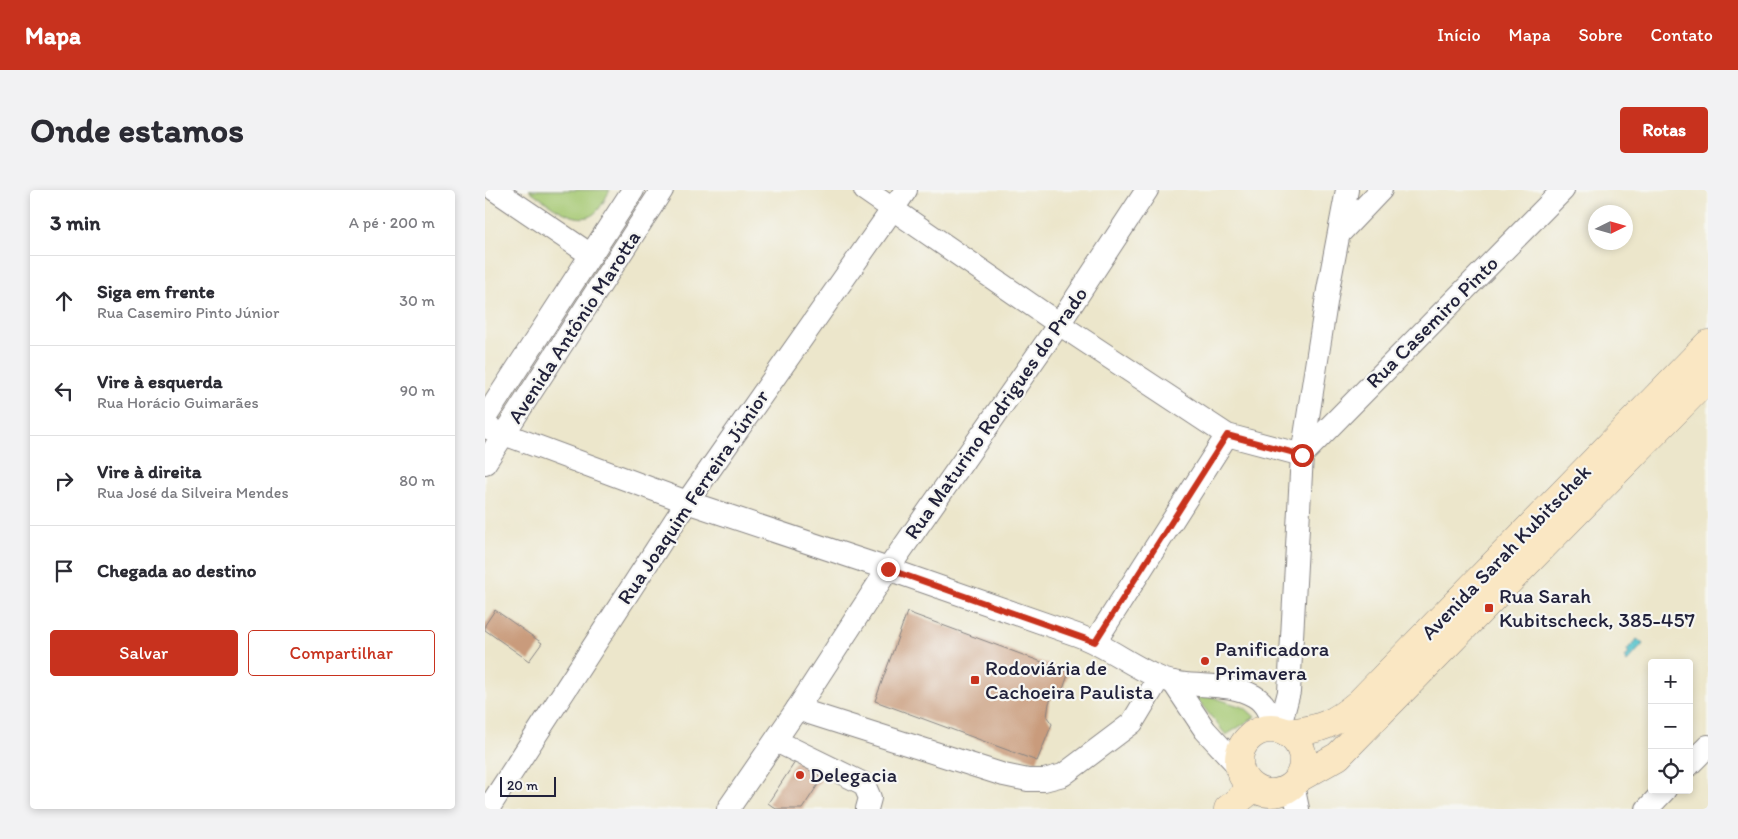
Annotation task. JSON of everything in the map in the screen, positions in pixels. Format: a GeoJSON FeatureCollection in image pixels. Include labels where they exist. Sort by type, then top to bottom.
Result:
{"type":"FeatureCollection","features":[{"type":"Feature","properties":{"kind":"main road","name":"Avenida Sarah Kubitschek"},"geometry":{"type":"LineString","coordinates":[[1279,730],[1313,731],[1325,727],[1359,703],[1708,344]]}},
{"type":"Feature","properties":{"kind":"main road","name":"Avenida Sarah Kubitschek"},"geometry":{"type":"LineString","coordinates":[[1228,809],[1252,788],[1293,791],[1338,756],[1708,378]]}},
{"type":"Feature","properties":{"kind":"main road"},"geometry":{"type":"LineString","coordinates":[[1252,788],[1239,753],[1246,741],[1257,732],[1279,730],[1297,742],[1302,753],[1303,766],[1293,791]]}},
{"type":"Feature","properties":{"kind":"street"},"geometry":{"type":"LineString","coordinates":[[495,190],[591,255]]}},
{"type":"Feature","properties":{"kind":"street","name":"Avenida Antônio Marotta"},"geometry":{"type":"LineString","coordinates":[[485,418],[633,190]]}},
{"type":"Feature","properties":{"kind":"street","name":"Avenida Antônio Marotta"},"geometry":{"type":"LineString","coordinates":[[485,463],[494,431],[662,190]]}},
{"type":"Feature","properties":{"kind":"street"},"geometry":{"type":"LineString","coordinates":[[865,190],[1059,324],[1227,435],[1302,455]]}},
{"type":"Feature","properties":{"kind":"street","name":"Rua Joaquim Ferreira Júnior"},"geometry":{"type":"LineString","coordinates":[[488,809],[687,502],[906,190]]}},
{"type":"Feature","properties":{"kind":"street","name":"Rua Maturino Rodrigues do Prado"},"geometry":{"type":"LineString","coordinates":[[728,809],[776,741],[888,569],[1059,324],[1147,190]]}},
{"type":"Feature","properties":{"kind":"street"},"geometry":{"type":"LineString","coordinates":[[1279,730],[1289,692],[1302,455],[1328,290],[1347,190]]}},
{"type":"Feature","properties":{"kind":"street"},"geometry":{"type":"LineString","coordinates":[[1340,232],[1381,190]]}},
{"type":"Feature","properties":{"kind":"street","name":"Rua Casemiro Pinto"},"geometry":{"type":"LineString","coordinates":[[1302,455],[1563,190]]}},
{"type":"Feature","properties":{"kind":"street"},"geometry":{"type":"LineString","coordinates":[[494,431],[687,502],[888,569],[1095,642],[1166,680],[1231,689],[1253,696],[1263,704],[1279,730]]}},
{"type":"Feature","properties":{"kind":"street"},"geometry":{"type":"LineString","coordinates":[[1095,642],[1227,435]]}},
{"type":"Feature","properties":{"kind":"street"},"geometry":{"type":"LineString","coordinates":[[797,709],[1004,775],[1028,780],[1044,780],[1063,774],[1132,724],[1166,680]]}},
{"type":"Feature","properties":{"kind":"street"},"geometry":{"type":"LineString","coordinates":[[1166,680],[1252,788]]}},
{"type":"Feature","properties":{"kind":"street"},"geometry":{"type":"LineString","coordinates":[[776,741],[864,784],[869,798],[867,809]]}},
{"type":"Feature","properties":{"kind":"street"},"geometry":{"type":"LineString","coordinates":[[1693,761],[1708,746]]}},
{"type":"Feature","properties":{"kind":"street"},"geometry":{"type":"LineString","coordinates":[[1647,809],[1661,794]]}},
{"type":"Feature","properties":{"kind":"green space"},"geometry":{"type":"Polygon","coordinates":[[[529,190],[610,190],[595,213],[588,217],[579,218],[552,206],[529,190]]]}},
{"type":"Feature","properties":{"kind":"green space"},"geometry":{"type":"Polygon","coordinates":[[[1189,689],[1245,708],[1255,717],[1226,735],[1189,689]]]}},
{"type":"Feature","properties":{"kind":"water"},"geometry":{"type":"Polygon","coordinates":[[[1637,639],[1643,644],[1627,662],[1625,658],[1629,653],[1627,650],[1637,639]]]}},
{"type":"Feature","properties":{"kind":"building"},"geometry":{"type":"Polygon","coordinates":[[[495,610],[542,643],[529,661],[485,630],[485,625],[495,610]]]}},
{"type":"Feature","properties":{"kind":"building","name":"Rodoviária de Cachoeira Paulista"},"geometry":{"type":"Polygon","coordinates":[[[907,612],[1069,672],[1063,689],[1054,694],[1049,703],[1047,717],[1052,724],[1037,761],[875,701],[907,612]]]}},
{"type":"Feature","properties":{"kind":"building"},"geometry":{"type":"Polygon","coordinates":[[[799,756],[825,774],[802,809],[776,809],[768,803],[799,756]]]}},
{"type":"Feature","properties":{"kind":"place","name":"Rua Sarah Kubitscheck, 385-457"},"geometry":{"type":"Point","coordinates":[1489,608]}},
{"type":"Feature","properties":{"kind":"place","name":"Panificadora Primavera"},"geometry":{"type":"Point","coordinates":[1205,661]}},
{"type":"Feature","properties":{"kind":"place","name":"Rodoviária de Cachoeira Paulista"},"geometry":{"type":"Point","coordinates":[975,680]}},
{"type":"Feature","properties":{"kind":"place","name":"Delegacia"},"geometry":{"type":"Point","coordinates":[800,775]}},
{"type":"Feature","properties":{"kind":"route"},"geometry":{"type":"LineString","coordinates":[[888,569],[1095,642],[1227,435],[1302,455]]}}]}
